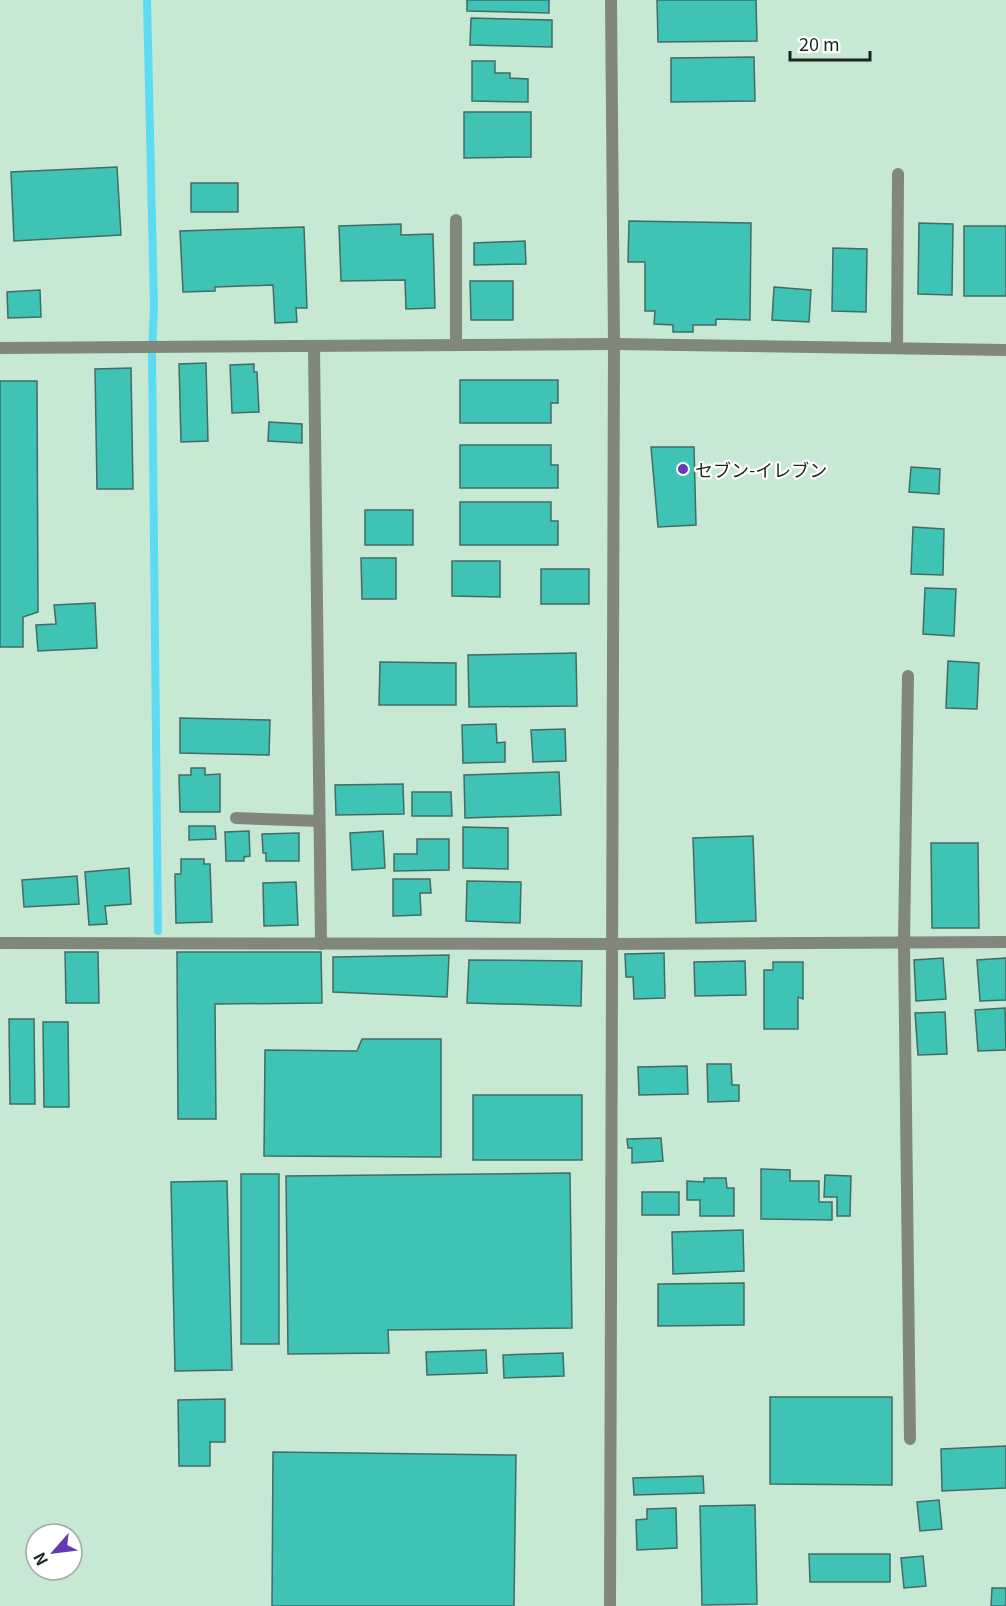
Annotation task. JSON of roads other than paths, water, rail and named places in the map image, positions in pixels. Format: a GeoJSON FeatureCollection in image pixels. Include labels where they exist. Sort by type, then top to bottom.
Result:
{"type":"FeatureCollection","features":[{"type":"Feature","properties":{"kind":"street"},"geometry":{"type":"LineString","coordinates":[[610,1606],[614,344],[611,0]]}},
{"type":"Feature","properties":{"kind":"street"},"geometry":{"type":"LineString","coordinates":[[897,348],[898,174]]}},
{"type":"Feature","properties":{"kind":"street"},"geometry":{"type":"LineString","coordinates":[[456,220],[456,345]]}},
{"type":"Feature","properties":{"kind":"street"},"geometry":{"type":"LineString","coordinates":[[0,348],[614,344],[1006,350]]}},
{"type":"Feature","properties":{"kind":"street"},"geometry":{"type":"LineString","coordinates":[[315,346],[321,944]]}},
{"type":"Feature","properties":{"kind":"street"},"geometry":{"type":"LineString","coordinates":[[908,676],[904,943],[910,1439]]}},
{"type":"Feature","properties":{"kind":"street"},"geometry":{"type":"LineString","coordinates":[[236,818],[319,821]]}},
{"type":"Feature","properties":{"kind":"street"},"geometry":{"type":"LineString","coordinates":[[0,943],[612,945],[1006,942]]}},
{"type":"Feature","properties":{"kind":"waterway"},"geometry":{"type":"LineString","coordinates":[[147,0],[154,307],[152,351],[158,931]]}},
{"type":"Feature","properties":{"kind":"place","name":"セブン-イレブン"},"geometry":{"type":"Point","coordinates":[683,469]}}]}
